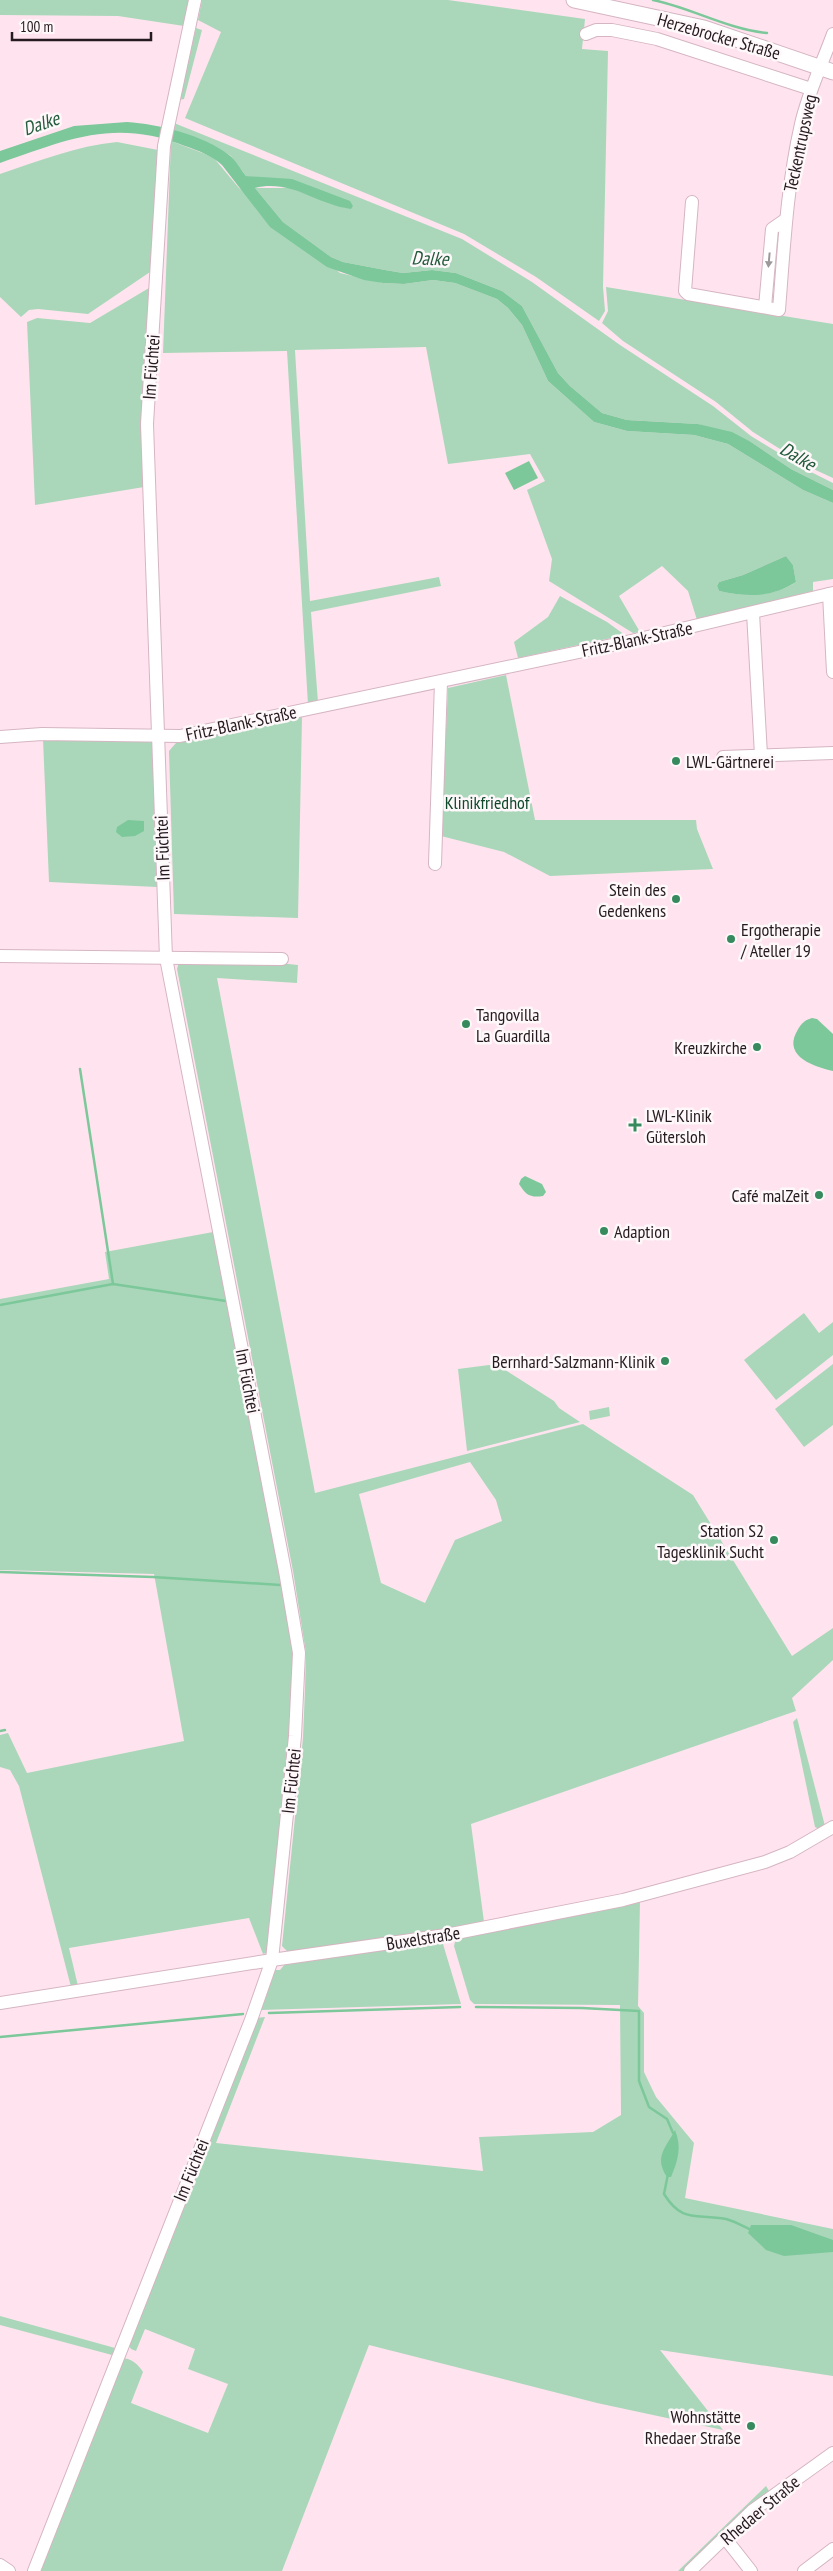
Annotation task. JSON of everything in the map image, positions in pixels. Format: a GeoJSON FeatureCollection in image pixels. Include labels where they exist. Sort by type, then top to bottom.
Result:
{"type":"FeatureCollection","features":[{"type":"Feature","properties":{"kind":"main road","name":"Herzebrocker Straße"},"geometry":{"type":"LineString","coordinates":[[574,0],[704,28],[826,69]]}},
{"type":"Feature","properties":{"kind":"street","name":"Im Füchtei"},"geometry":{"type":"LineString","coordinates":[[34,2571],[251,2020],[272,1960],[295,1736],[299,1653],[285,1570],[166,958],[147,424],[164,146],[168,119],[195,0]]}},
{"type":"Feature","properties":{"kind":"street","name":"Herzebrocker Straße"},"geometry":{"type":"LineString","coordinates":[[586,34],[596,30],[612,30],[657,40],[811,89]]}},
{"type":"Feature","properties":{"kind":"street","name":"Teckentrupsweg"},"geometry":{"type":"LineString","coordinates":[[692,202],[685,291],[688,294],[779,310],[785,220],[792,166],[811,89],[826,69],[833,34]]}},
{"type":"Feature","properties":{"kind":"street","name":"Teckentrupsweg"},"geometry":{"type":"LineString","coordinates":[[765,307],[772,229],[785,220]]}},
{"type":"Feature","properties":{"kind":"street","name":"Fritz-Blank-Straße"},"geometry":{"type":"LineString","coordinates":[[159,737],[180,736],[440,682],[831,594]]}},
{"type":"Feature","properties":{"kind":"street"},"geometry":{"type":"LineString","coordinates":[[831,594],[833,672]]}},
{"type":"Feature","properties":{"kind":"street"},"geometry":{"type":"LineString","coordinates":[[753,613],[761,755]]}},
{"type":"Feature","properties":{"kind":"street"},"geometry":{"type":"LineString","coordinates":[[435,864],[440,682]]}},
{"type":"Feature","properties":{"kind":"street"},"geometry":{"type":"LineString","coordinates":[[0,737],[42,734],[159,737]]}},
{"type":"Feature","properties":{"kind":"street"},"geometry":{"type":"LineString","coordinates":[[723,757],[833,753]]}},
{"type":"Feature","properties":{"kind":"street"},"geometry":{"type":"LineString","coordinates":[[0,956],[282,959]]}},
{"type":"Feature","properties":{"kind":"street","name":"Buxelstraße"},"geometry":{"type":"LineString","coordinates":[[0,2003],[272,1960],[446,1936],[623,1900],[764,1862],[790,1852],[833,1827]]}},
{"type":"Feature","properties":{"kind":"street","name":"Rhedaer Straße"},"geometry":{"type":"LineString","coordinates":[[690,2571],[752,2511],[833,2453]]}},
{"type":"Feature","properties":{"kind":"street"},"geometry":{"type":"LineString","coordinates":[[725,2538],[751,2571]]}},
{"type":"Feature","properties":{"kind":"street"},"geometry":{"type":"LineString","coordinates":[[804,2571],[833,2549]]}},
{"type":"Feature","properties":{"kind":"street"},"geometry":{"type":"LineString","coordinates":[[0,2565],[9,2571]]}},
{"type":"Feature","properties":{"kind":"green space"},"geometry":{"type":"Polygon","coordinates":[[[0,0],[189,0],[184,26],[118,16],[0,15],[0,0]]]}},
{"type":"Feature","properties":{"kind":"green space"},"geometry":{"type":"Polygon","coordinates":[[[202,0],[448,0],[585,19],[582,49],[608,51],[603,287],[605,311],[599,321],[536,277],[464,234],[185,118],[221,32],[198,20],[202,0]]]}},
{"type":"Feature","properties":{"kind":"green space"},"geometry":{"type":"Polygon","coordinates":[[[196,28],[202,30],[184,99],[179,100],[196,28]]]}},
{"type":"Feature","properties":{"kind":"green space"},"geometry":{"type":"Polygon","coordinates":[[[174,123],[462,239],[532,282],[620,345],[713,406],[751,436],[807,470],[833,483],[833,490],[791,469],[751,442],[698,424],[627,420],[602,413],[570,386],[558,373],[522,306],[502,291],[456,273],[432,270],[403,273],[343,262],[331,257],[283,222],[255,188],[289,188],[346,208],[353,206],[257,178],[246,176],[231,156],[218,148],[173,130],[174,123]]]}},
{"type":"Feature","properties":{"kind":"green space"},"geometry":{"type":"Polygon","coordinates":[[[171,141],[213,157],[239,188],[340,273],[383,283],[404,284],[433,280],[455,283],[497,299],[508,308],[522,325],[548,381],[594,422],[627,431],[694,435],[728,444],[803,490],[833,503],[833,579],[813,582],[813,591],[697,620],[688,591],[662,566],[619,596],[640,632],[633,633],[549,581],[552,559],[527,490],[545,481],[530,454],[448,464],[426,347],[295,350],[310,601],[439,577],[441,586],[311,612],[318,702],[308,705],[287,351],[163,353],[171,141]],[[786,556],[743,575],[719,582],[717,586],[719,591],[749,595],[778,591],[796,582],[793,565],[786,556]]]}},
{"type":"Feature","properties":{"kind":"green space"},"geometry":{"type":"Polygon","coordinates":[[[117,142],[158,150],[150,272],[88,314],[38,309],[29,310],[21,317],[0,297],[0,174],[72,150],[117,142]]]}},
{"type":"Feature","properties":{"kind":"green space"},"geometry":{"type":"Polygon","coordinates":[[[606,287],[833,324],[833,478],[809,467],[753,432],[716,402],[623,341],[602,323],[608,311],[606,287]]]}},
{"type":"Feature","properties":{"kind":"green space"},"geometry":{"type":"Polygon","coordinates":[[[149,288],[144,487],[35,505],[27,322],[37,318],[90,323],[149,288]]]}},
{"type":"Feature","properties":{"kind":"green space"},"geometry":{"type":"Polygon","coordinates":[[[560,596],[607,622],[625,635],[518,658],[514,642],[548,617],[560,596]]]}},
{"type":"Feature","properties":{"kind":"green space","name":"Klinikfriedhof"},"geometry":{"type":"Polygon","coordinates":[[[506,675],[535,820],[696,820],[697,829],[713,869],[550,876],[504,852],[441,836],[448,688],[506,675]]]}},
{"type":"Feature","properties":{"kind":"green space"},"geometry":{"type":"Polygon","coordinates":[[[302,717],[298,918],[174,914],[169,751],[176,743],[302,717]]]}},
{"type":"Feature","properties":{"kind":"green space"},"geometry":{"type":"Polygon","coordinates":[[[43,739],[152,740],[157,887],[49,882],[43,739]]]}},
{"type":"Feature","properties":{"kind":"green space"},"geometry":{"type":"Polygon","coordinates":[[[179,962],[269,962],[298,965],[297,983],[217,978],[315,1493],[583,1424],[693,1495],[792,1656],[833,1628],[833,1660],[792,1698],[796,1711],[471,1824],[484,1922],[289,1953],[282,1946],[303,1738],[306,1653],[293,1571],[177,969],[179,962]],[[470,1462],[359,1494],[381,1583],[425,1603],[455,1540],[502,1521],[496,1500],[470,1462]]]}},
{"type":"Feature","properties":{"kind":"green space"},"geometry":{"type":"Polygon","coordinates":[[[213,1232],[295,1654],[294,1685],[270,1952],[263,1954],[249,1918],[69,1948],[78,1986],[71,1987],[19,1786],[10,1770],[0,1767],[0,1735],[8,1733],[27,1773],[184,1741],[154,1574],[0,1570],[0,1299],[109,1279],[105,1252],[213,1232]]]}},
{"type":"Feature","properties":{"kind":"green space"},"geometry":{"type":"Polygon","coordinates":[[[804,1313],[819,1333],[833,1322],[833,1355],[776,1400],[744,1360],[804,1313]]]}},
{"type":"Feature","properties":{"kind":"green space"},"geometry":{"type":"Polygon","coordinates":[[[833,1364],[833,1425],[804,1447],[775,1409],[833,1364]]]}},
{"type":"Feature","properties":{"kind":"green space"},"geometry":{"type":"Polygon","coordinates":[[[489,1365],[502,1368],[554,1401],[559,1408],[580,1422],[467,1451],[458,1369],[489,1365]]]}},
{"type":"Feature","properties":{"kind":"green space"},"geometry":{"type":"Polygon","coordinates":[[[609,1407],[610,1416],[590,1420],[589,1411],[609,1407]]]}},
{"type":"Feature","properties":{"kind":"green space"},"geometry":{"type":"Polygon","coordinates":[[[797,1718],[825,1826],[819,1829],[815,1827],[793,1722],[797,1718]]]}},
{"type":"Feature","properties":{"kind":"green space"},"geometry":{"type":"Polygon","coordinates":[[[640,1901],[638,2006],[644,2013],[644,2072],[656,2097],[694,2143],[685,2198],[833,2229],[833,2376],[660,2350],[723,2430],[597,2403],[369,2345],[282,2571],[40,2571],[121,2358],[134,2362],[143,2372],[131,2403],[208,2433],[228,2384],[188,2369],[195,2349],[145,2329],[136,2351],[131,2349],[127,2342],[256,2018],[265,2017],[216,2143],[483,2171],[479,2137],[593,2132],[621,2115],[620,2005],[474,2004],[470,2000],[454,1946],[456,1938],[640,1901]]]}},
{"type":"Feature","properties":{"kind":"green space"},"geometry":{"type":"Polygon","coordinates":[[[435,1941],[443,1944],[461,2004],[260,2010],[274,1970],[280,1970],[285,1964],[435,1941]]]}},
{"type":"Feature","properties":{"kind":"green space"},"geometry":{"type":"Polygon","coordinates":[[[0,2316],[115,2348],[112,2355],[0,2325],[0,2316]]]}},
{"type":"Feature","properties":{"kind":"green space"},"geometry":{"type":"Polygon","coordinates":[[[766,2486],[769,2491],[685,2571],[678,2571],[766,2486]]]}},
{"type":"Feature","properties":{"kind":"shaded area"},"geometry":{"type":"Polygon","coordinates":[[[127,122],[152,125],[194,136],[219,148],[232,157],[246,176],[292,179],[350,201],[353,206],[351,209],[339,207],[280,187],[255,188],[283,222],[331,257],[343,262],[403,273],[432,270],[456,273],[502,291],[522,306],[558,373],[570,386],[602,413],[627,420],[698,424],[732,432],[751,442],[791,469],[833,490],[833,503],[803,490],[728,444],[694,435],[627,431],[594,422],[548,381],[522,325],[508,308],[497,299],[455,283],[433,280],[404,284],[383,283],[364,280],[327,267],[270,227],[222,165],[200,152],[159,138],[113,133],[69,140],[0,163],[0,151],[74,126],[127,122]]]}},
{"type":"Feature","properties":{"kind":"shaded area"},"geometry":{"type":"Polygon","coordinates":[[[529,461],[538,478],[514,490],[505,473],[529,461]]]}},
{"type":"Feature","properties":{"kind":"shaded area"},"geometry":{"type":"Polygon","coordinates":[[[786,556],[793,565],[796,582],[787,587],[759,595],[719,591],[717,586],[719,582],[743,575],[786,556]]]}},
{"type":"Feature","properties":{"kind":"shaded area"},"geometry":{"type":"Polygon","coordinates":[[[128,820],[144,821],[144,831],[135,836],[122,837],[116,832],[117,827],[128,820]]]}},
{"type":"Feature","properties":{"kind":"shaded area"},"geometry":{"type":"Polygon","coordinates":[[[812,1018],[817,1019],[833,1034],[833,1071],[803,1060],[794,1048],[793,1041],[796,1033],[804,1022],[812,1018]]]}},
{"type":"Feature","properties":{"kind":"shaded area"},"geometry":{"type":"Polygon","coordinates":[[[525,1176],[542,1184],[546,1192],[543,1196],[535,1197],[524,1191],[519,1184],[525,1176]]]}},
{"type":"Feature","properties":{"kind":"shaded area"},"geometry":{"type":"Polygon","coordinates":[[[675,2130],[679,2148],[678,2154],[671,2177],[667,2177],[661,2164],[661,2158],[675,2130]]]}},
{"type":"Feature","properties":{"kind":"shaded area"},"geometry":{"type":"Polygon","coordinates":[[[751,2225],[791,2225],[833,2240],[833,2252],[784,2256],[766,2250],[748,2233],[751,2225]]]}},
{"type":"Feature","properties":{"kind":"waterway"},"geometry":{"type":"LineString","coordinates":[[653,0],[724,23],[767,33]]}},
{"type":"Feature","properties":{"kind":"waterway"},"geometry":{"type":"LineString","coordinates":[[80,1069],[113,1284]]}},
{"type":"Feature","properties":{"kind":"waterway"},"geometry":{"type":"LineString","coordinates":[[0,1305],[113,1284],[226,1301]]}},
{"type":"Feature","properties":{"kind":"waterway"},"geometry":{"type":"LineString","coordinates":[[0,1572],[153,1577],[280,1585]]}},
{"type":"Feature","properties":{"kind":"waterway"},"geometry":{"type":"LineString","coordinates":[[0,1731],[5,1730]]}},
{"type":"Feature","properties":{"kind":"waterway"},"geometry":{"type":"LineString","coordinates":[[269,2013],[460,2007]]}},
{"type":"Feature","properties":{"kind":"waterway"},"geometry":{"type":"LineString","coordinates":[[476,2007],[582,2008],[639,2011],[639,2081],[649,2107],[667,2119],[673,2133]]}},
{"type":"Feature","properties":{"kind":"waterway"},"geometry":{"type":"LineString","coordinates":[[0,2037],[243,2014]]}},
{"type":"Feature","properties":{"kind":"waterway"},"geometry":{"type":"LineString","coordinates":[[668,2174],[664,2194],[677,2210],[691,2216],[726,2219],[751,2230]]}},
{"type":"Feature","properties":{"kind":"place","name":"LWL-Gärtnerei"},"geometry":{"type":"Point","coordinates":[676,761]}},
{"type":"Feature","properties":{"kind":"place","name":"Stein des Gedenkens"},"geometry":{"type":"Point","coordinates":[676,899]}},
{"type":"Feature","properties":{"kind":"place","name":"Ergotherapie / Ateller 19"},"geometry":{"type":"Point","coordinates":[731,939]}},
{"type":"Feature","properties":{"kind":"place","name":"Tangovilla La Guardilla"},"geometry":{"type":"Point","coordinates":[466,1024]}},
{"type":"Feature","properties":{"kind":"place","name":"Kreuzkirche"},"geometry":{"type":"Point","coordinates":[757,1047]}},
{"type":"Feature","properties":{"kind":"place","name":"LWL-Klinik Gütersloh"},"geometry":{"type":"Point","coordinates":[635,1125]}},
{"type":"Feature","properties":{"kind":"place","name":"Café malZeit"},"geometry":{"type":"Point","coordinates":[819,1195]}},
{"type":"Feature","properties":{"kind":"place","name":"Adaption"},"geometry":{"type":"Point","coordinates":[604,1231]}},
{"type":"Feature","properties":{"kind":"place","name":"Bernhard-Salzmann-Klinik"},"geometry":{"type":"Point","coordinates":[665,1361]}},
{"type":"Feature","properties":{"kind":"place","name":"Station S2 Tagesklinik Sucht"},"geometry":{"type":"Point","coordinates":[774,1540]}},
{"type":"Feature","properties":{"kind":"place","name":"Wohnstätte Rhedaer Straße"},"geometry":{"type":"Point","coordinates":[751,2426]}},
{"type":"Feature","properties":{"kind":"water label","name":"Dalke"},"geometry":{"type":"Point","coordinates":[41,123]}},
{"type":"Feature","properties":{"kind":"water label","name":"Dalke"},"geometry":{"type":"Point","coordinates":[430,258]}},
{"type":"Feature","properties":{"kind":"water label","name":"Dalke"},"geometry":{"type":"Point","coordinates":[798,456]}}]}
